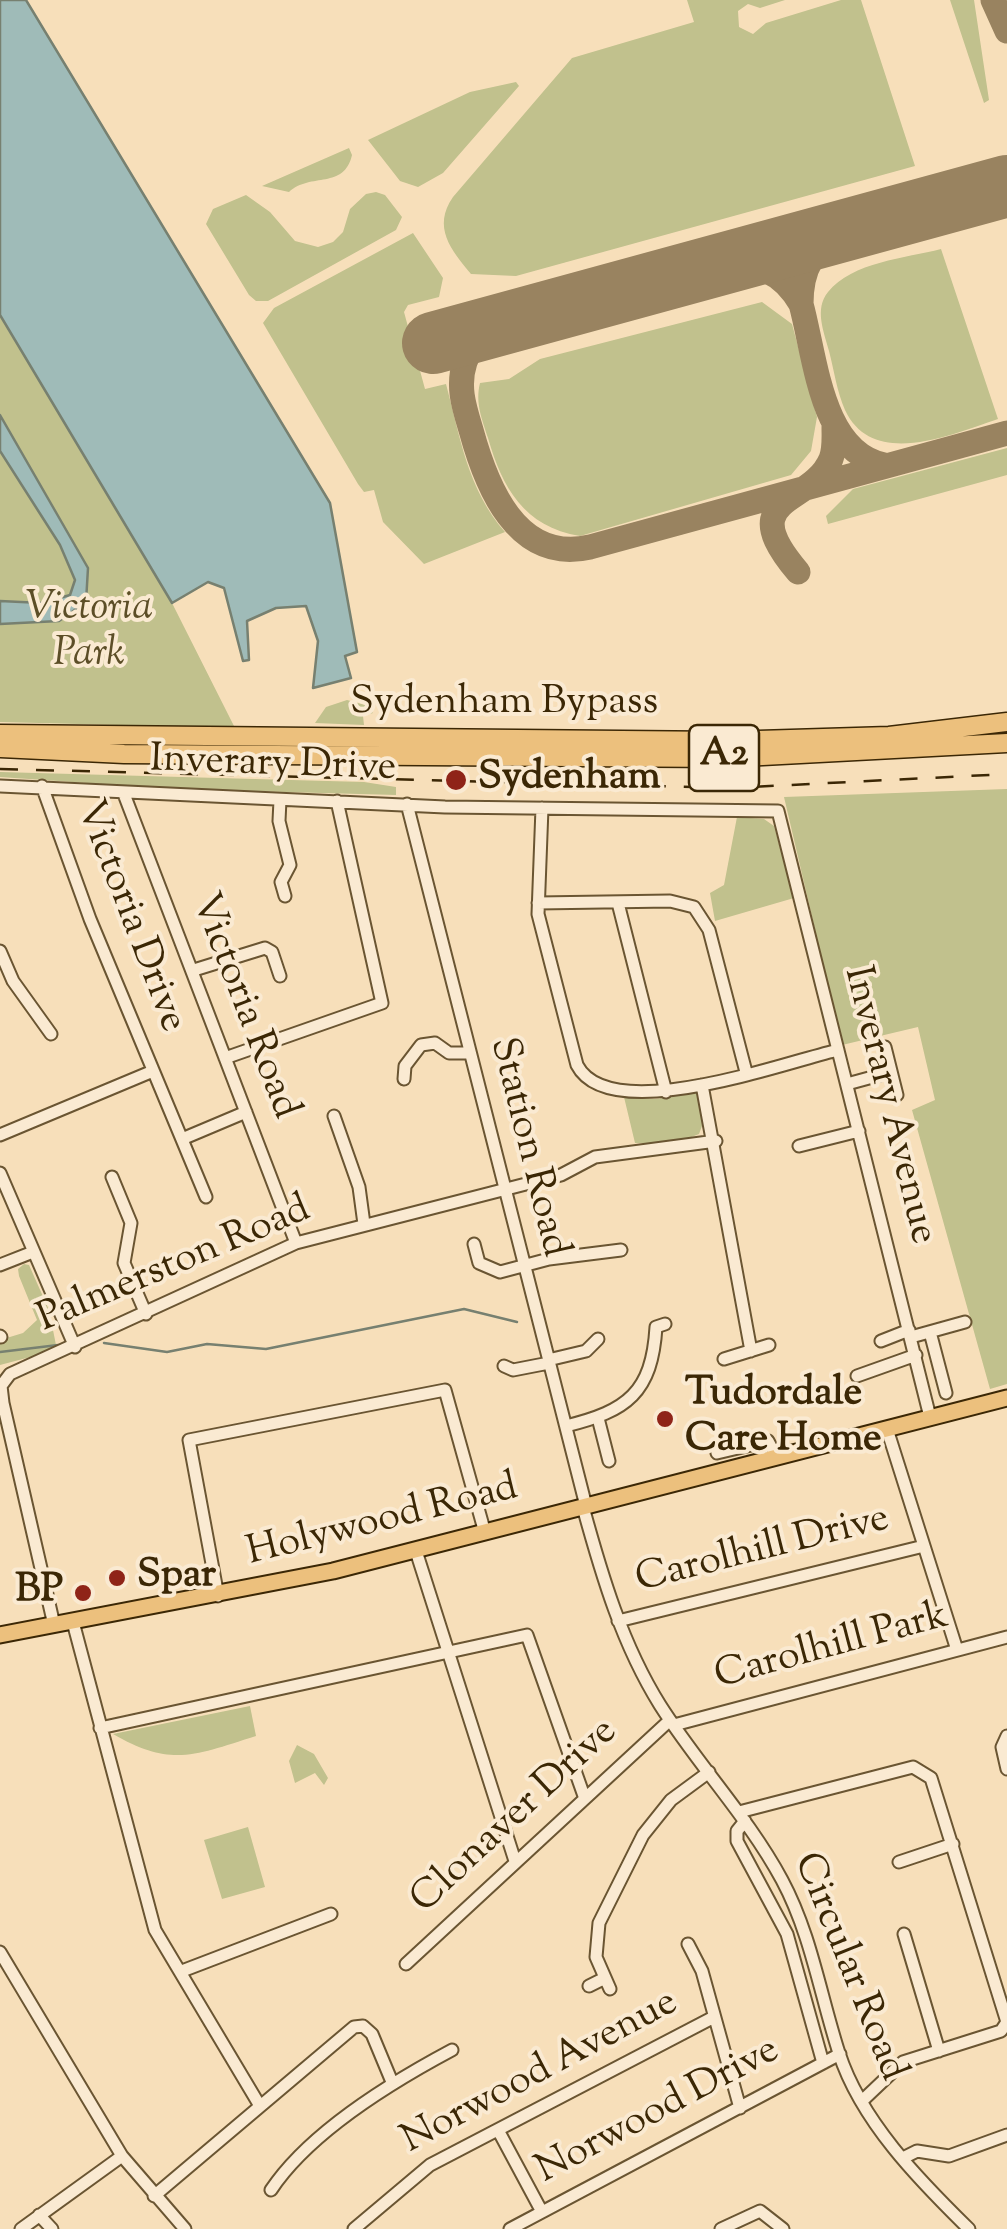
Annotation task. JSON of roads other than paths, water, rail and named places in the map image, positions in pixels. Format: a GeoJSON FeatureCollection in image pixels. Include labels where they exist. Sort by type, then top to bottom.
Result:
{"type":"FeatureCollection","features":[{"type":"Feature","properties":{"kind":"highway","name":"Sydenham Bypass"},"geometry":{"type":"LineString","coordinates":[[0,734],[725,742],[889,736],[1007,722]]}},
{"type":"Feature","properties":{"kind":"highway","name":"Sydenham Bypass"},"geometry":{"type":"LineString","coordinates":[[0,748],[124,754],[725,758],[1007,742]]}},
{"type":"Feature","properties":{"kind":"main road","name":"Holywood Road"},"geometry":{"type":"LineString","coordinates":[[0,1635],[218,1596],[416,1551],[1007,1398]]}},
{"type":"Feature","properties":{"kind":"street","name":"Inverary Drive"},"geometry":{"type":"LineString","coordinates":[[0,786],[280,800],[778,811]]}},
{"type":"Feature","properties":{"kind":"street","name":"Victoria Drive"},"geometry":{"type":"LineString","coordinates":[[42,786],[90,919],[206,1197]]}},
{"type":"Feature","properties":{"kind":"street","name":"Victoria Road"},"geometry":{"type":"LineString","coordinates":[[124,794],[296,1243]]}},
{"type":"Feature","properties":{"kind":"street"},"geometry":{"type":"LineString","coordinates":[[280,800],[279,820],[290,865],[281,882],[285,896]]}},
{"type":"Feature","properties":{"kind":"street"},"geometry":{"type":"LineString","coordinates":[[225,1058],[382,1003],[338,801]]}},
{"type":"Feature","properties":{"kind":"street","name":"Station Road"},"geometry":{"type":"LineString","coordinates":[[407,804],[585,1507]]}},
{"type":"Feature","properties":{"kind":"street"},"geometry":{"type":"LineString","coordinates":[[542,808],[538,903],[581,1072],[596,1087],[666,1092],[838,1050]]}},
{"type":"Feature","properties":{"kind":"street","name":"Inverary Avenue"},"geometry":{"type":"LineString","coordinates":[[778,811],[930,1417]]}},
{"type":"Feature","properties":{"kind":"street"},"geometry":{"type":"LineString","coordinates":[[538,903],[679,901],[701,914],[746,1072]]}},
{"type":"Feature","properties":{"kind":"street"},"geometry":{"type":"LineString","coordinates":[[618,903],[666,1092]]}},
{"type":"Feature","properties":{"kind":"street"},"geometry":{"type":"LineString","coordinates":[[194,970],[265,948],[272,952],[280,976]]}},
{"type":"Feature","properties":{"kind":"street"},"geometry":{"type":"LineString","coordinates":[[0,951],[13,981],[51,1034]]}},
{"type":"Feature","properties":{"kind":"street"},"geometry":{"type":"LineString","coordinates":[[401,1070],[415,1049],[426,1044],[436,1043],[449,1053],[468,1053]]}},
{"type":"Feature","properties":{"kind":"street"},"geometry":{"type":"LineString","coordinates":[[886,1047],[897,1095]]}},
{"type":"Feature","properties":{"kind":"street"},"geometry":{"type":"LineString","coordinates":[[0,1135],[153,1071]]}},
{"type":"Feature","properties":{"kind":"street"},"geometry":{"type":"LineString","coordinates":[[847,1084],[891,1072]]}},
{"type":"Feature","properties":{"kind":"street"},"geometry":{"type":"LineString","coordinates":[[702,1085],[742,1259],[751,1350]]}},
{"type":"Feature","properties":{"kind":"street"},"geometry":{"type":"LineString","coordinates":[[182,1139],[246,1112]]}},
{"type":"Feature","properties":{"kind":"street"},"geometry":{"type":"LineString","coordinates":[[334,1116],[359,1188],[364,1224]]}},
{"type":"Feature","properties":{"kind":"street"},"geometry":{"type":"LineString","coordinates":[[800,1146],[859,1131]]}},
{"type":"Feature","properties":{"kind":"street","name":"Palmerston Road"},"geometry":{"type":"LineString","coordinates":[[54,1626],[1,1386],[16,1370],[74,1347],[296,1243],[504,1190],[580,1168],[595,1157],[716,1141]]}},
{"type":"Feature","properties":{"kind":"street"},"geometry":{"type":"LineString","coordinates":[[0,1172],[74,1347]]}},
{"type":"Feature","properties":{"kind":"street"},"geometry":{"type":"LineString","coordinates":[[112,1177],[131,1223],[124,1263],[146,1314]]}},
{"type":"Feature","properties":{"kind":"street"},"geometry":{"type":"LineString","coordinates":[[474,1244],[479,1262],[500,1272],[615,1251],[607,1238]]}},
{"type":"Feature","properties":{"kind":"street"},"geometry":{"type":"LineString","coordinates":[[0,1264],[34,1252]]}},
{"type":"Feature","properties":{"kind":"street"},"geometry":{"type":"LineString","coordinates":[[881,1341],[965,1322]]}},
{"type":"Feature","properties":{"kind":"street"},"geometry":{"type":"LineString","coordinates":[[566,1426],[618,1411],[654,1362],[656,1327],[666,1324]]}},
{"type":"Feature","properties":{"kind":"street"},"geometry":{"type":"LineString","coordinates":[[930,1332],[946,1394]]}},
{"type":"Feature","properties":{"kind":"street"},"geometry":{"type":"LineString","coordinates":[[504,1366],[513,1370],[549,1362],[586,1351],[598,1339]]}},
{"type":"Feature","properties":{"kind":"street"},"geometry":{"type":"LineString","coordinates":[[724,1359],[769,1344]]}},
{"type":"Feature","properties":{"kind":"street"},"geometry":{"type":"LineString","coordinates":[[856,1376],[916,1355]]}},
{"type":"Feature","properties":{"kind":"street"},"geometry":{"type":"LineString","coordinates":[[218,1596],[189,1440],[445,1390],[484,1533]]}},
{"type":"Feature","properties":{"kind":"street"},"geometry":{"type":"LineString","coordinates":[[598,1418],[608,1460]]}},
{"type":"Feature","properties":{"kind":"street"},"geometry":{"type":"LineString","coordinates":[[887,1429],[957,1650]]}},
{"type":"Feature","properties":{"kind":"street","name":"Holywood Road"},"geometry":{"type":"LineString","coordinates":[[717,1454],[768,1441],[777,1458]]}},
{"type":"Feature","properties":{"kind":"street","name":"Circular Road"},"geometry":{"type":"LineString","coordinates":[[585,1507],[618,1621],[672,1722],[742,1817],[797,1910],[840,2054],[862,2100],[903,2158],[969,2229]]}},
{"type":"Feature","properties":{"kind":"street","name":"Carolhill Drive"},"geometry":{"type":"LineString","coordinates":[[618,1621],[924,1546]]}},
{"type":"Feature","properties":{"kind":"street"},"geometry":{"type":"LineString","coordinates":[[416,1551],[515,1861]]}},
{"type":"Feature","properties":{"kind":"street"},"geometry":{"type":"LineString","coordinates":[[73,1622],[155,1930],[260,2106]]}},
{"type":"Feature","properties":{"kind":"street"},"geometry":{"type":"LineString","coordinates":[[100,1728],[308,1686],[527,1635],[584,1796]]}},
{"type":"Feature","properties":{"kind":"street","name":"Carolhill Park"},"geometry":{"type":"LineString","coordinates":[[672,1722],[1007,1637]]}},
{"type":"Feature","properties":{"kind":"street","name":"Clonaver Drive"},"geometry":{"type":"LineString","coordinates":[[406,1964],[584,1796],[672,1722]]}},
{"type":"Feature","properties":{"kind":"street"},"geometry":{"type":"LineString","coordinates":[[1007,1736],[1002,1747],[1007,1769]]}},
{"type":"Feature","properties":{"kind":"street"},"geometry":{"type":"LineString","coordinates":[[742,1817],[913,1766],[931,1778],[1007,2022],[1001,2031],[903,2062],[862,2100]]}},
{"type":"Feature","properties":{"kind":"street"},"geometry":{"type":"LineString","coordinates":[[590,1986],[607,1984],[596,1957],[595,1936],[629,1858],[671,1800],[709,1772]]}},
{"type":"Feature","properties":{"kind":"street","name":"Circular Road"},"geometry":{"type":"LineString","coordinates":[[742,1817],[737,1841],[787,1934],[823,2063]]}},
{"type":"Feature","properties":{"kind":"street"},"geometry":{"type":"LineString","coordinates":[[899,1862],[953,1844]]}},
{"type":"Feature","properties":{"kind":"street"},"geometry":{"type":"LineString","coordinates":[[182,1971],[331,1914]]}},
{"type":"Feature","properties":{"kind":"street"},"geometry":{"type":"LineString","coordinates":[[904,1934],[939,2051]]}},
{"type":"Feature","properties":{"kind":"street"},"geometry":{"type":"LineString","coordinates":[[688,1944],[702,1970],[740,2108]]}},
{"type":"Feature","properties":{"kind":"street"},"geometry":{"type":"LineString","coordinates":[[0,1952],[122,2156],[185,2229]]}},
{"type":"Feature","properties":{"kind":"street","name":"Norwood Avenue"},"geometry":{"type":"LineString","coordinates":[[354,2229],[419,2172],[714,2017]]}},
{"type":"Feature","properties":{"kind":"street"},"geometry":{"type":"LineString","coordinates":[[154,2196],[357,2026],[372,2034],[392,2082]]}},
{"type":"Feature","properties":{"kind":"street"},"geometry":{"type":"LineString","coordinates":[[270,2190],[339,2124],[392,2082],[452,2050]]}},
{"type":"Feature","properties":{"kind":"street","name":"Norwood Drive"},"geometry":{"type":"LineString","coordinates":[[510,2229],[840,2054]]}},
{"type":"Feature","properties":{"kind":"street"},"geometry":{"type":"LineString","coordinates":[[498,2130],[542,2212]]}},
{"type":"Feature","properties":{"kind":"street"},"geometry":{"type":"LineString","coordinates":[[903,2158],[917,2151],[948,2156],[1007,2135]]}},
{"type":"Feature","properties":{"kind":"street"},"geometry":{"type":"LineString","coordinates":[[21,2229],[122,2156]]}},
{"type":"Feature","properties":{"kind":"street"},"geometry":{"type":"LineString","coordinates":[[720,2229],[756,2212],[783,2229]]}},
{"type":"Feature","properties":{"kind":"street"},"geometry":{"type":"LineString","coordinates":[[39,2216],[52,2229]]}},
{"type":"Feature","properties":{"kind":"water"},"geometry":{"type":"Polygon","coordinates":[[[0,0],[26,0],[330,503],[357,652],[345,656],[351,678],[313,688],[318,641],[306,606],[276,608],[247,621],[249,660],[243,661],[224,588],[208,582],[172,603],[0,315],[0,0]]]}},
{"type":"Feature","properties":{"kind":"water"},"geometry":{"type":"Polygon","coordinates":[[[0,415],[88,568],[86,602],[59,621],[0,624],[0,601],[42,603],[70,595],[75,580],[60,545],[0,451],[0,415]]]}},
{"type":"Feature","properties":{"kind":"waterway"},"geometry":{"type":"LineString","coordinates":[[104,1343],[167,1352],[207,1344],[266,1349],[464,1309],[517,1322]]}},
{"type":"Feature","properties":{"kind":"waterway"},"geometry":{"type":"LineString","coordinates":[[0,1352],[58,1345]]}},
{"type":"Feature","properties":{"kind":"railway"},"geometry":{"type":"LineString","coordinates":[[0,769],[731,788],[1007,774]]}},
{"type":"Feature","properties":{"kind":"place","name":"Sydenham"},"geometry":{"type":"Point","coordinates":[456,780]}},
{"type":"Feature","properties":{"kind":"place","name":"Tudordale Care Home"},"geometry":{"type":"Point","coordinates":[665,1419]}},
{"type":"Feature","properties":{"kind":"place","name":"Spar"},"geometry":{"type":"Point","coordinates":[117,1578]}},
{"type":"Feature","properties":{"kind":"place","name":"BP"},"geometry":{"type":"Point","coordinates":[83,1593]}},
{"type":"Feature","properties":{"kind":"park label","name":"Victoria Park"},"geometry":{"type":"Point","coordinates":[89,634]}}]}
